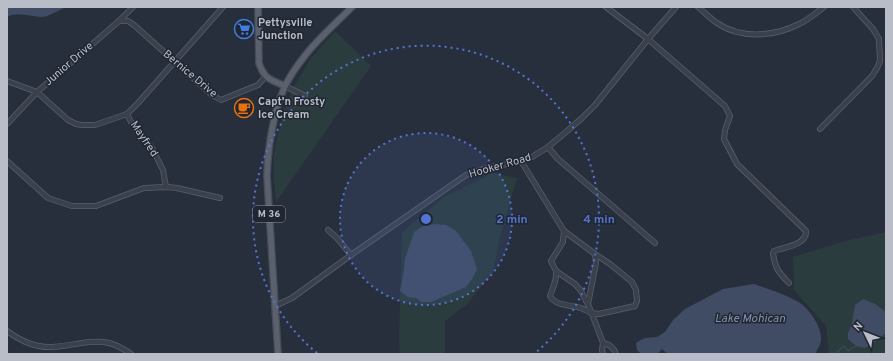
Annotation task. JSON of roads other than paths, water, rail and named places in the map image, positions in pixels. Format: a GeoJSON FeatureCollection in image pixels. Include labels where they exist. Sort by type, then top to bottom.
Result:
{"type":"FeatureCollection","features":[{"type":"Feature","properties":{"kind":"main road"},"geometry":{"type":"LineString","coordinates":[[258,7],[259,63],[261,70],[265,77],[285,86]]}},
{"type":"Feature","properties":{"kind":"main road","name":"M 36"},"geometry":{"type":"LineString","coordinates":[[278,354],[267,176],[267,156],[271,134],[285,86],[296,68],[318,40],[352,7]]}},
{"type":"Feature","properties":{"kind":"street","name":"Junior Drive"},"geometry":{"type":"LineString","coordinates":[[7,124],[37,92],[119,21],[133,7]]}},
{"type":"Feature","properties":{"kind":"street"},"geometry":{"type":"LineString","coordinates":[[7,81],[37,92],[68,120],[76,124],[95,125],[127,114],[223,7]]}},
{"type":"Feature","properties":{"kind":"street"},"geometry":{"type":"LineString","coordinates":[[606,7],[648,39],[725,106],[730,116],[725,130],[724,139],[737,164],[806,231],[807,234],[798,243],[774,251],[773,253],[776,269],[788,283]]}},
{"type":"Feature","properties":{"kind":"street","name":"Hooker Road"},"geometry":{"type":"LineString","coordinates":[[275,306],[292,298],[466,175],[483,169],[521,161],[532,157],[548,147],[595,105],[676,7]]}},
{"type":"Feature","properties":{"kind":"street"},"geometry":{"type":"LineString","coordinates":[[698,7],[718,23],[727,28],[744,33],[764,35],[790,29],[800,24],[824,7]]}},
{"type":"Feature","properties":{"kind":"street"},"geometry":{"type":"LineString","coordinates":[[820,129],[872,76],[880,61],[879,39],[873,29],[853,7]]}},
{"type":"Feature","properties":{"kind":"street","name":"Bernice Drive"},"geometry":{"type":"LineString","coordinates":[[119,21],[128,21],[134,25],[212,95],[221,100],[258,85],[265,77]]}},
{"type":"Feature","properties":{"kind":"street"},"geometry":{"type":"LineString","coordinates":[[285,86],[305,96]]}},
{"type":"Feature","properties":{"kind":"street","name":"Mayfred"},"geometry":{"type":"LineString","coordinates":[[127,114],[131,122],[152,148],[163,170],[166,187]]}},
{"type":"Feature","properties":{"kind":"street"},"geometry":{"type":"LineString","coordinates":[[548,147],[558,159],[656,243]]}},
{"type":"Feature","properties":{"kind":"street"},"geometry":{"type":"LineString","coordinates":[[7,161],[48,198],[72,206],[96,206],[144,188],[177,188],[220,198]]}},
{"type":"Feature","properties":{"kind":"street"},"geometry":{"type":"LineString","coordinates":[[521,161],[564,231],[632,282],[636,290],[637,301],[634,306],[599,314],[592,314],[580,308],[560,304],[551,298],[550,294],[554,287],[556,278],[556,271],[551,261],[562,242],[564,231]]}},
{"type":"Feature","properties":{"kind":"street"},"geometry":{"type":"LineString","coordinates":[[328,230],[337,238],[351,255]]}},
{"type":"Feature","properties":{"kind":"street"},"geometry":{"type":"LineString","coordinates":[[588,304],[596,263],[594,254]]}},
{"type":"Feature","properties":{"kind":"street"},"geometry":{"type":"LineString","coordinates":[[556,271],[575,284],[581,291],[588,304],[603,343],[603,354]]}},
{"type":"Feature","properties":{"kind":"street"},"geometry":{"type":"LineString","coordinates":[[7,331],[19,340],[31,344],[52,347],[88,342],[108,342],[123,348],[131,354]]}},
{"type":"Feature","properties":{"kind":"street"},"geometry":{"type":"LineString","coordinates":[[603,343],[607,344],[613,349],[616,354]]}},
{"type":"Feature","properties":{"kind":"water"},"geometry":{"type":"Polygon","coordinates":[[[7,7],[66,7],[42,17],[15,14],[7,17],[7,7]]]}},
{"type":"Feature","properties":{"kind":"water"},"geometry":{"type":"Polygon","coordinates":[[[434,224],[446,225],[456,231],[471,251],[477,269],[466,287],[431,302],[422,302],[416,298],[408,297],[400,291],[405,259],[414,232],[423,226],[434,224]]]}},
{"type":"Feature","properties":{"kind":"water","name":"Lake Mohican"},"geometry":{"type":"Polygon","coordinates":[[[754,284],[789,297],[800,303],[808,310],[815,319],[821,335],[821,340],[815,354],[668,354],[662,349],[657,354],[641,354],[637,350],[636,343],[645,338],[657,337],[665,332],[673,320],[685,309],[723,289],[754,284]]]}},
{"type":"Feature","properties":{"kind":"water"},"geometry":{"type":"Polygon","coordinates":[[[863,299],[875,304],[886,312],[886,333],[865,348],[856,346],[848,339],[848,333],[852,323],[855,305],[863,299]]]}},
{"type":"Feature","properties":{"kind":"waterway"},"geometry":{"type":"LineString","coordinates":[[838,354],[837,352],[844,346],[848,351],[856,346]]}},
{"type":"Feature","properties":{"kind":"place","name":"Pettysville Junction"},"geometry":{"type":"Point","coordinates":[244,29]}},
{"type":"Feature","properties":{"kind":"place","name":"Capt'n Frosty Ice Cream"},"geometry":{"type":"Point","coordinates":[244,108]}}]}
